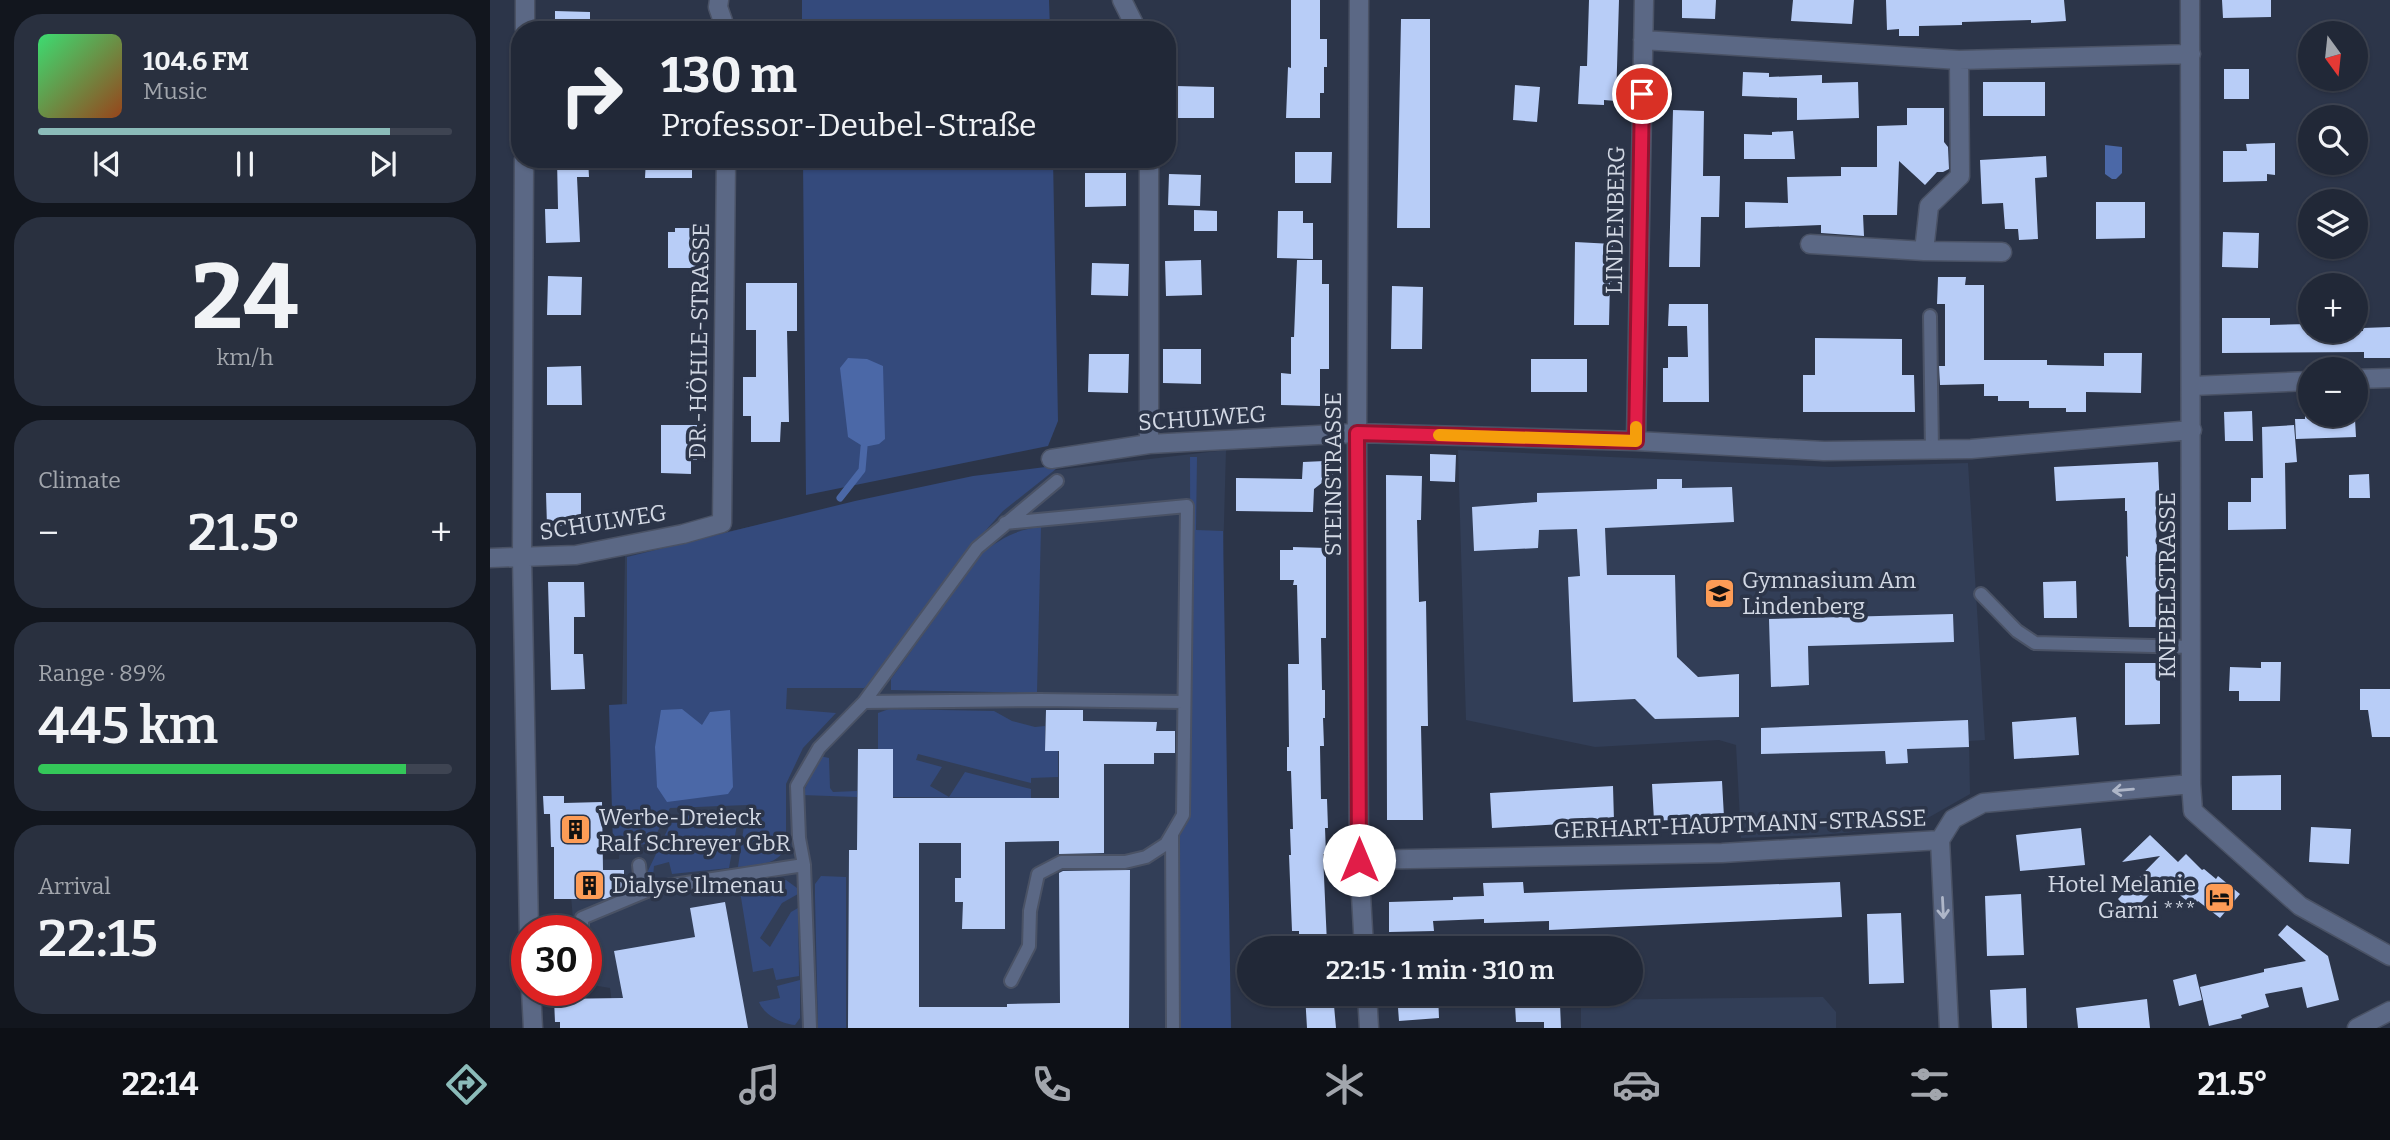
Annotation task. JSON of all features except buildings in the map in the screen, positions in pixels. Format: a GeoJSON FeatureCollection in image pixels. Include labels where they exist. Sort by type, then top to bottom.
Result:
{"type":"FeatureCollection","features":[{"type":"Feature","properties":{"kind":"street"},"geometry":{"type":"LineString","coordinates":[[525,0],[525,21]]}},
{"type":"Feature","properties":{"kind":"street"},"geometry":{"type":"LineString","coordinates":[[719,0],[723,21]]}},
{"type":"Feature","properties":{"kind":"street"},"geometry":{"type":"LineString","coordinates":[[1122,0],[1132,21]]}},
{"type":"Feature","properties":{"kind":"street","name":"STEINSTRASSE"},"geometry":{"type":"LineString","coordinates":[[1359,0],[1357,433],[1359,860],[1363,936]]}},
{"type":"Feature","properties":{"kind":"street","name":"LINDENBERG"},"geometry":{"type":"LineString","coordinates":[[1636,441],[1644,0]]}},
{"type":"Feature","properties":{"kind":"street","name":"KNEBELSTRASSE"},"geometry":{"type":"LineString","coordinates":[[2190,0],[2193,811],[2300,906],[2390,956]]}},
{"type":"Feature","properties":{"kind":"street"},"geometry":{"type":"LineString","coordinates":[[1643,40],[1959,60],[2191,54]]}},
{"type":"Feature","properties":{"kind":"street"},"geometry":{"type":"LineString","coordinates":[[1924,251],[1929,206],[1960,176],[1959,60]]}},
{"type":"Feature","properties":{"kind":"street"},"geometry":{"type":"LineString","coordinates":[[524,168],[522,558],[529,915]]}},
{"type":"Feature","properties":{"kind":"street","name":"DR.-HÖHLE-STRASSE"},"geometry":{"type":"LineString","coordinates":[[722,523],[726,168]]}},
{"type":"Feature","properties":{"kind":"street"},"geometry":{"type":"LineString","coordinates":[[1149,168],[1149,444]]}},
{"type":"Feature","properties":{"kind":"street"},"geometry":{"type":"LineString","coordinates":[[1810,244],[1924,251],[2002,252]]}},
{"type":"Feature","properties":{"kind":"street"},"geometry":{"type":"LineString","coordinates":[[2368,379],[2390,378]]}},
{"type":"Feature","properties":{"kind":"street"},"geometry":{"type":"LineString","coordinates":[[2192,386],[2298,382]]}},
{"type":"Feature","properties":{"kind":"street","name":"SCHULWEG"},"geometry":{"type":"LineString","coordinates":[[1051,459],[1149,444],[1357,433],[1636,441],[1824,451],[1932,451],[2192,430]]}},
{"type":"Feature","properties":{"kind":"street","name":"SCHULWEG"},"geometry":{"type":"LineString","coordinates":[[490,558],[576,555],[683,534],[722,523]]}},
{"type":"Feature","properties":{"kind":"street","name":"GERHART-HAUPTMANN-STRASSE"},"geometry":{"type":"LineString","coordinates":[[1359,860],[1722,853],[1940,840],[1953,819],[1983,803],[2191,784]]}},
{"type":"Feature","properties":{"kind":"street"},"geometry":{"type":"LineString","coordinates":[[1940,840],[1949,1028]]}},
{"type":"Feature","properties":{"kind":"street"},"geometry":{"type":"LineString","coordinates":[[532,1006],[533,1028]]}},
{"type":"Feature","properties":{"kind":"street"},"geometry":{"type":"LineString","coordinates":[[1368,1006],[1369,1028]]}},
{"type":"Feature","properties":{"kind":"street"},"geometry":{"type":"LineString","coordinates":[[2357,1028],[2390,1011]]}},
{"type":"Feature","properties":{"kind":"lane"},"geometry":{"type":"LineString","coordinates":[[1930,316],[1932,451]]}},
{"type":"Feature","properties":{"kind":"lane"},"geometry":{"type":"LineString","coordinates":[[810,1028],[804,864],[799,838],[797,786],[819,748],[864,702],[977,548],[1057,481]]}},
{"type":"Feature","properties":{"kind":"lane"},"geometry":{"type":"LineString","coordinates":[[1005,523],[1187,506],[1183,815],[1166,844],[1146,857],[1125,862],[1061,862],[1038,874],[1030,911],[1029,946],[1011,981]]}},
{"type":"Feature","properties":{"kind":"lane"},"geometry":{"type":"LineString","coordinates":[[1981,594],[2017,631],[2035,643],[2192,647]]}},
{"type":"Feature","properties":{"kind":"lane"},"geometry":{"type":"LineString","coordinates":[[864,702],[1184,702]]}},
{"type":"Feature","properties":{"kind":"lane"},"geometry":{"type":"LineString","coordinates":[[1172,834],[1173,1028]]}},
{"type":"Feature","properties":{"kind":"lane"},"geometry":{"type":"LineString","coordinates":[[589,915],[654,888],[804,864]]}},
{"type":"Feature","properties":{"kind":"lane"},"geometry":{"type":"LineString","coordinates":[[639,865],[642,893]]}},
{"type":"Feature","properties":{"kind":"shaded area"},"geometry":{"type":"Polygon","coordinates":[[[802,0],[1049,0],[1050,21],[802,21],[802,0]]]}},
{"type":"Feature","properties":{"kind":"shaded area"},"geometry":{"type":"Polygon","coordinates":[[[2105,145],[2122,147],[2122,173],[2116,179],[2105,174],[2105,145]]]}},
{"type":"Feature","properties":{"kind":"shaded area"},"geometry":{"type":"Polygon","coordinates":[[[803,168],[1053,168],[1058,421],[1048,446],[806,495],[803,168]]]}},
{"type":"Feature","properties":{"kind":"shaded area"},"geometry":{"type":"Polygon","coordinates":[[[848,358],[867,359],[883,366],[885,439],[879,444],[864,447],[848,437],[840,368],[848,358]]]}},
{"type":"Feature","properties":{"kind":"shaded area"},"geometry":{"type":"Polygon","coordinates":[[[1226,450],[1216,810],[1222,1028],[615,1028],[610,988],[602,987],[602,915],[573,915],[568,861],[619,859],[625,555],[806,514],[1040,472],[1226,450]]]}},
{"type":"Feature","properties":{"kind":"shaded area","name":"Gymnasium Am Lindenberg"},"geometry":{"type":"Polygon","coordinates":[[[1458,450],[1831,467],[1968,463],[1985,740],[1969,741],[1970,794],[1912,827],[1741,838],[1736,745],[1719,740],[1595,747],[1466,720],[1458,450]]]}},
{"type":"Feature","properties":{"kind":"shaded area"},"geometry":{"type":"Polygon","coordinates":[[[1190,457],[1197,457],[1196,530],[1223,531],[1231,1028],[1177,1028],[1173,848],[1186,824],[1191,800],[1190,457]]]}},
{"type":"Feature","properties":{"kind":"shaded area"},"geometry":{"type":"Polygon","coordinates":[[[1061,465],[1003,511],[978,539],[870,684],[864,688],[787,688],[786,709],[836,713],[803,748],[786,784],[786,846],[783,853],[773,861],[738,867],[747,805],[670,808],[651,844],[613,846],[609,705],[627,704],[627,557],[855,501],[973,476],[1061,465]]]}},
{"type":"Feature","properties":{"kind":"shaded area"},"geometry":{"type":"Polygon","coordinates":[[[1041,527],[1037,693],[891,690],[891,679],[982,553],[1010,535],[1041,527]]]}},
{"type":"Feature","properties":{"kind":"shaded area"},"geometry":{"type":"Polygon","coordinates":[[[682,709],[702,725],[710,712],[730,710],[733,787],[728,794],[667,802],[657,787],[655,747],[661,710],[682,709]]]}},
{"type":"Feature","properties":{"kind":"shaded area"},"geometry":{"type":"Polygon","coordinates":[[[889,709],[994,711],[1012,721],[1035,727],[1045,726],[1045,751],[1058,751],[1058,777],[1031,778],[1031,783],[918,754],[916,760],[942,767],[930,786],[949,797],[965,772],[1031,789],[1031,798],[893,797],[893,749],[878,749],[878,713],[889,709]]]}},
{"type":"Feature","properties":{"kind":"shaded area"},"geometry":{"type":"Polygon","coordinates":[[[820,756],[829,758],[830,788],[833,792],[857,791],[857,797],[802,795],[820,756]]]}},
{"type":"Feature","properties":{"kind":"shaded area"},"geometry":{"type":"Polygon","coordinates":[[[739,814],[729,868],[672,874],[669,862],[654,866],[653,876],[646,875],[674,816],[739,814]]]}},
{"type":"Feature","properties":{"kind":"shaded area"},"geometry":{"type":"Polygon","coordinates":[[[821,876],[846,877],[846,1028],[818,1028],[815,884],[821,876]]]}},
{"type":"Feature","properties":{"kind":"shaded area"},"geometry":{"type":"Polygon","coordinates":[[[786,880],[797,888],[798,894],[782,903],[760,938],[770,947],[791,912],[798,908],[799,976],[776,980],[773,968],[753,972],[739,885],[786,880]]]}},
{"type":"Feature","properties":{"kind":"shaded area"},"geometry":{"type":"Polygon","coordinates":[[[800,980],[800,1018],[795,1025],[774,1018],[761,1007],[759,1002],[780,998],[777,986],[800,980]]]}},
{"type":"Feature","properties":{"kind":"shaded area"},"geometry":{"type":"Polygon","coordinates":[[[1823,997],[1836,1012],[1836,1028],[1581,1028],[1581,1006],[1643,1006],[1643,999],[1823,997]]]}},
{"type":"Feature","properties":{"kind":"waterway"},"geometry":{"type":"LineString","coordinates":[[840,498],[862,470],[864,447]]}},
{"type":"Feature","properties":{"kind":"slow traffic"},"geometry":{"type":"LineString","coordinates":[[1439,435],[1636,441],[1636,427]]}},
{"type":"Feature","properties":{"kind":"place","name":"Gymnasium Am Lindenberg"},"geometry":{"type":"Point","coordinates":[1719,593]}},
{"type":"Feature","properties":{"kind":"place","name":"Werbe-Dreieck Ralf Schreyer GbR"},"geometry":{"type":"Point","coordinates":[576,830]}},
{"type":"Feature","properties":{"kind":"place","name":"Dialyse Ilmenau"},"geometry":{"type":"Point","coordinates":[589,885]}},
{"type":"Feature","properties":{"kind":"place","name":"Hotel Melanie Garni ***"},"geometry":{"type":"Point","coordinates":[2219,897]}},
{"type":"Feature","properties":{"kind":"route"},"geometry":{"type":"LineString","coordinates":[[1359,860],[1357,433],[1636,441],[1642,94]]}}]}
